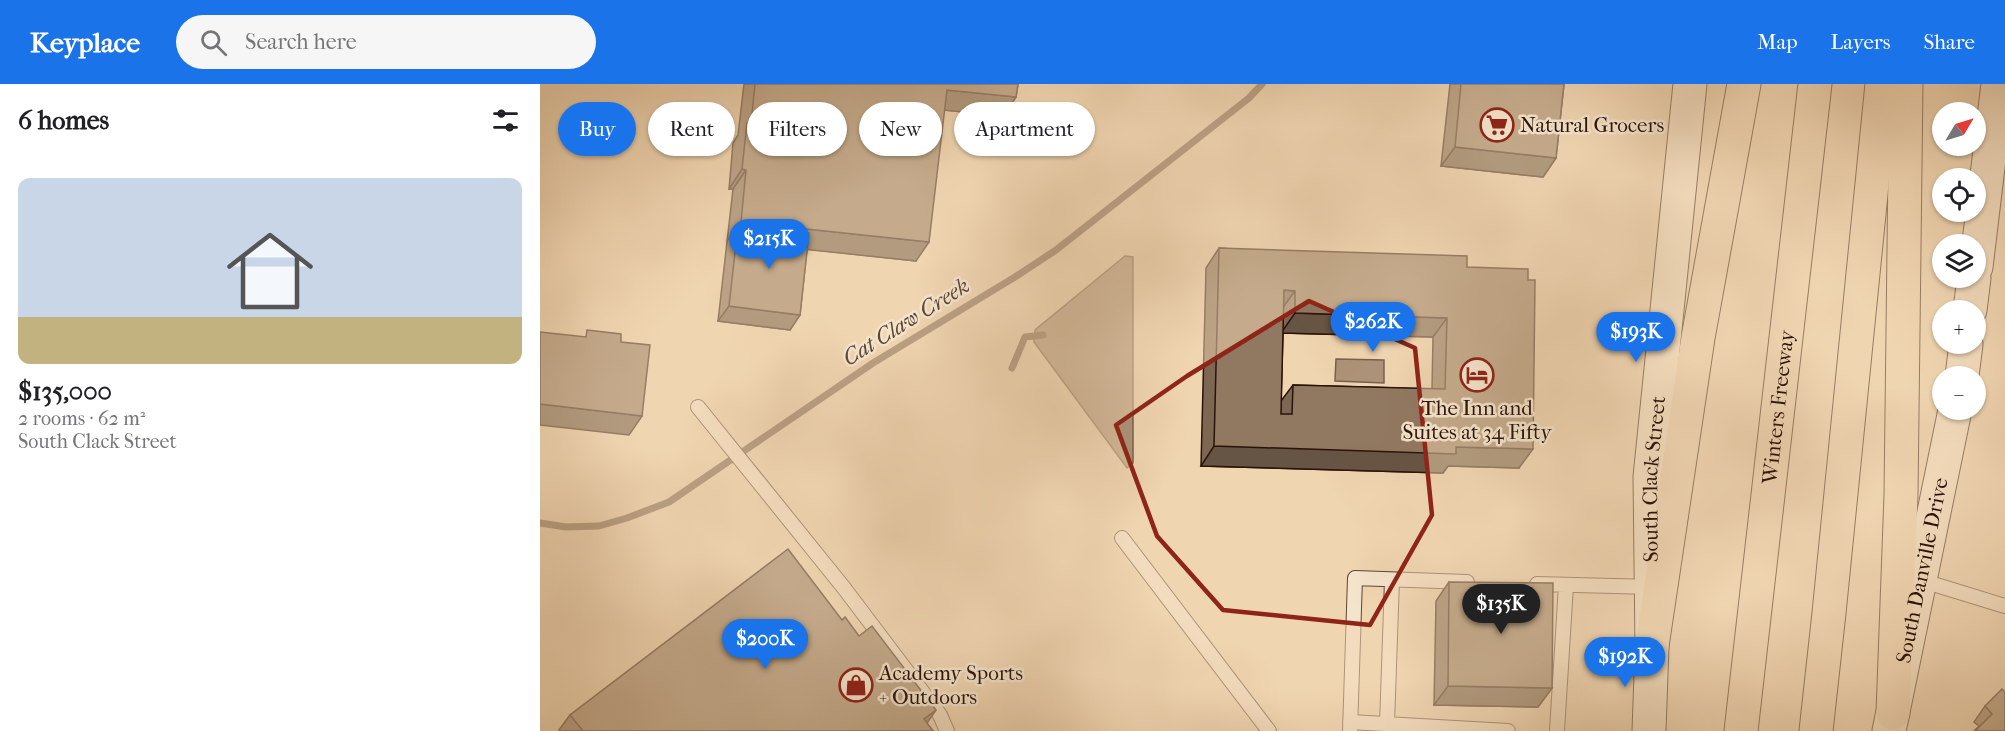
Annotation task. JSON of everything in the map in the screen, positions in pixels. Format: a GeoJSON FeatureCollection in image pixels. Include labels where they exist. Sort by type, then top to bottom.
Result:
{"type":"FeatureCollection","features":[{"type":"Feature","properties":{"kind":"highway"},"geometry":{"type":"LineString","coordinates":[[1652,646],[1698,338],[1744,84]]}},
{"type":"Feature","properties":{"kind":"highway","name":"Winters Freeway"},"geometry":{"type":"LineString","coordinates":[[1741,731],[1815,84]]}},
{"type":"Feature","properties":{"kind":"highway"},"geometry":{"type":"LineString","coordinates":[[1816,731],[1882,84]]}},
{"type":"Feature","properties":{"kind":"highway"},"geometry":{"type":"LineString","coordinates":[[1891,722],[1901,495],[1906,84]]}},
{"type":"Feature","properties":{"kind":"main road","name":"South Clack Street"},"geometry":{"type":"LineString","coordinates":[[1649,731],[1652,646],[1650,477],[1689,84]]}},
{"type":"Feature","properties":{"kind":"main road"},"geometry":{"type":"LineString","coordinates":[[1980,234],[1998,84]]}},
{"type":"Feature","properties":{"kind":"main road","name":"South Danville Drive"},"geometry":{"type":"LineString","coordinates":[[1891,722],[1953,420]]}},
{"type":"Feature","properties":{"kind":"lane"},"geometry":{"type":"LineString","coordinates":[[698,406],[844,588],[940,715],[947,731]]}},
{"type":"Feature","properties":{"kind":"lane"},"geometry":{"type":"LineString","coordinates":[[1122,538],[1269,731]]}},
{"type":"Feature","properties":{"kind":"lane"},"geometry":{"type":"LineString","coordinates":[[1485,582],[1355,578],[1350,726],[1387,724],[1508,731]]}},
{"type":"Feature","properties":{"kind":"lane"},"geometry":{"type":"LineString","coordinates":[[1387,724],[1392,580]]}},
{"type":"Feature","properties":{"kind":"lane"},"geometry":{"type":"LineString","coordinates":[[1920,580],[2005,606]]}},
{"type":"Feature","properties":{"kind":"lane"},"geometry":{"type":"LineString","coordinates":[[1520,583],[1652,587]]}},
{"type":"Feature","properties":{"kind":"lane"},"geometry":{"type":"LineString","coordinates":[[1557,731],[1566,585]]}},
{"type":"Feature","properties":{"kind":"highlighted area"},"geometry":{"type":"Polygon","coordinates":[[[1309,301],[1415,348],[1432,515],[1370,625],[1223,610],[1157,536],[1116,425],[1187,376],[1309,301]]]}},
{"type":"Feature","properties":{"kind":"shaded area"},"geometry":{"type":"Polygon","coordinates":[[[1125,256],[1133,257],[1133,463],[1127,468],[1034,342],[1035,330],[1125,256]]]}},
{"type":"Feature","properties":{"kind":"shaded area"},"geometry":{"type":"Polygon","coordinates":[[[1336,359],[1384,360],[1384,383],[1335,381],[1336,359]]]}},
{"type":"Feature","properties":{"kind":"building"},"geometry":{"type":"Polygon","coordinates":[[[755,84],[1018,84],[1016,97],[947,90],[942,132],[942,102],[859,102],[859,156],[939,156],[929,242],[741,222],[746,170],[742,169],[747,123],[747,156],[847,156],[847,102],[753,102],[755,84]]]}},
{"type":"Feature","properties":{"kind":"building","name":"Natural Grocers"},"geometry":{"type":"Polygon","coordinates":[[[1461,84],[1564,84],[1556,158],[1455,147],[1461,84]]]}},
{"type":"Feature","properties":{"kind":"building"},"geometry":{"type":"Polygon","coordinates":[[[738,226],[809,233],[800,315],[729,306],[738,226]]]}},
{"type":"Feature","properties":{"kind":"building","name":"The Inn and Suites at 34 Fifty"},"geometry":{"type":"Polygon","coordinates":[[[1219,248],[1467,256],[1467,267],[1528,269],[1528,280],[1535,280],[1533,449],[1456,447],[1456,454],[1214,446],[1219,248]],[[1284,290],[1281,414],[1292,414],[1293,385],[1445,389],[1447,318],[1295,313],[1295,291],[1284,290]]]}},
{"type":"Feature","properties":{"kind":"building"},"geometry":{"type":"Polygon","coordinates":[[[587,330],[621,334],[621,342],[650,345],[642,416],[540,404],[540,332],[586,337],[587,330]]]}},
{"type":"Feature","properties":{"kind":"building"},"geometry":{"type":"Polygon","coordinates":[[[788,549],[842,620],[845,617],[859,636],[872,626],[936,710],[924,719],[933,731],[583,731],[570,715],[788,549]]]}},
{"type":"Feature","properties":{"kind":"building"},"geometry":{"type":"Polygon","coordinates":[[[1449,582],[1553,583],[1552,688],[1448,686],[1449,582]]]}},
{"type":"Feature","properties":{"kind":"building"},"geometry":{"type":"Polygon","coordinates":[[[2002,689],[2005,692],[2005,731],[1975,731],[1992,714],[1985,706],[2002,689]]]}},
{"type":"Feature","properties":{"kind":"waterway","name":"Cat Claw Creek"},"geometry":{"type":"LineString","coordinates":[[540,523],[566,527],[599,526],[669,502],[873,363],[1056,250],[1249,98],[1262,84]]}},
{"type":"Feature","properties":{"kind":"waterway"},"geometry":{"type":"LineString","coordinates":[[1012,368],[1025,337],[1043,335]]}},
{"type":"Feature","properties":{"kind":"place","name":"Natural Grocers"},"geometry":{"type":"Point","coordinates":[1497,125]}},
{"type":"Feature","properties":{"kind":"place","name":"The Inn and Suites at 34 Fifty"},"geometry":{"type":"Point","coordinates":[1477,375]}},
{"type":"Feature","properties":{"kind":"place","name":"Academy Sports + Outdoors"},"geometry":{"type":"Point","coordinates":[856,685]}}]}
